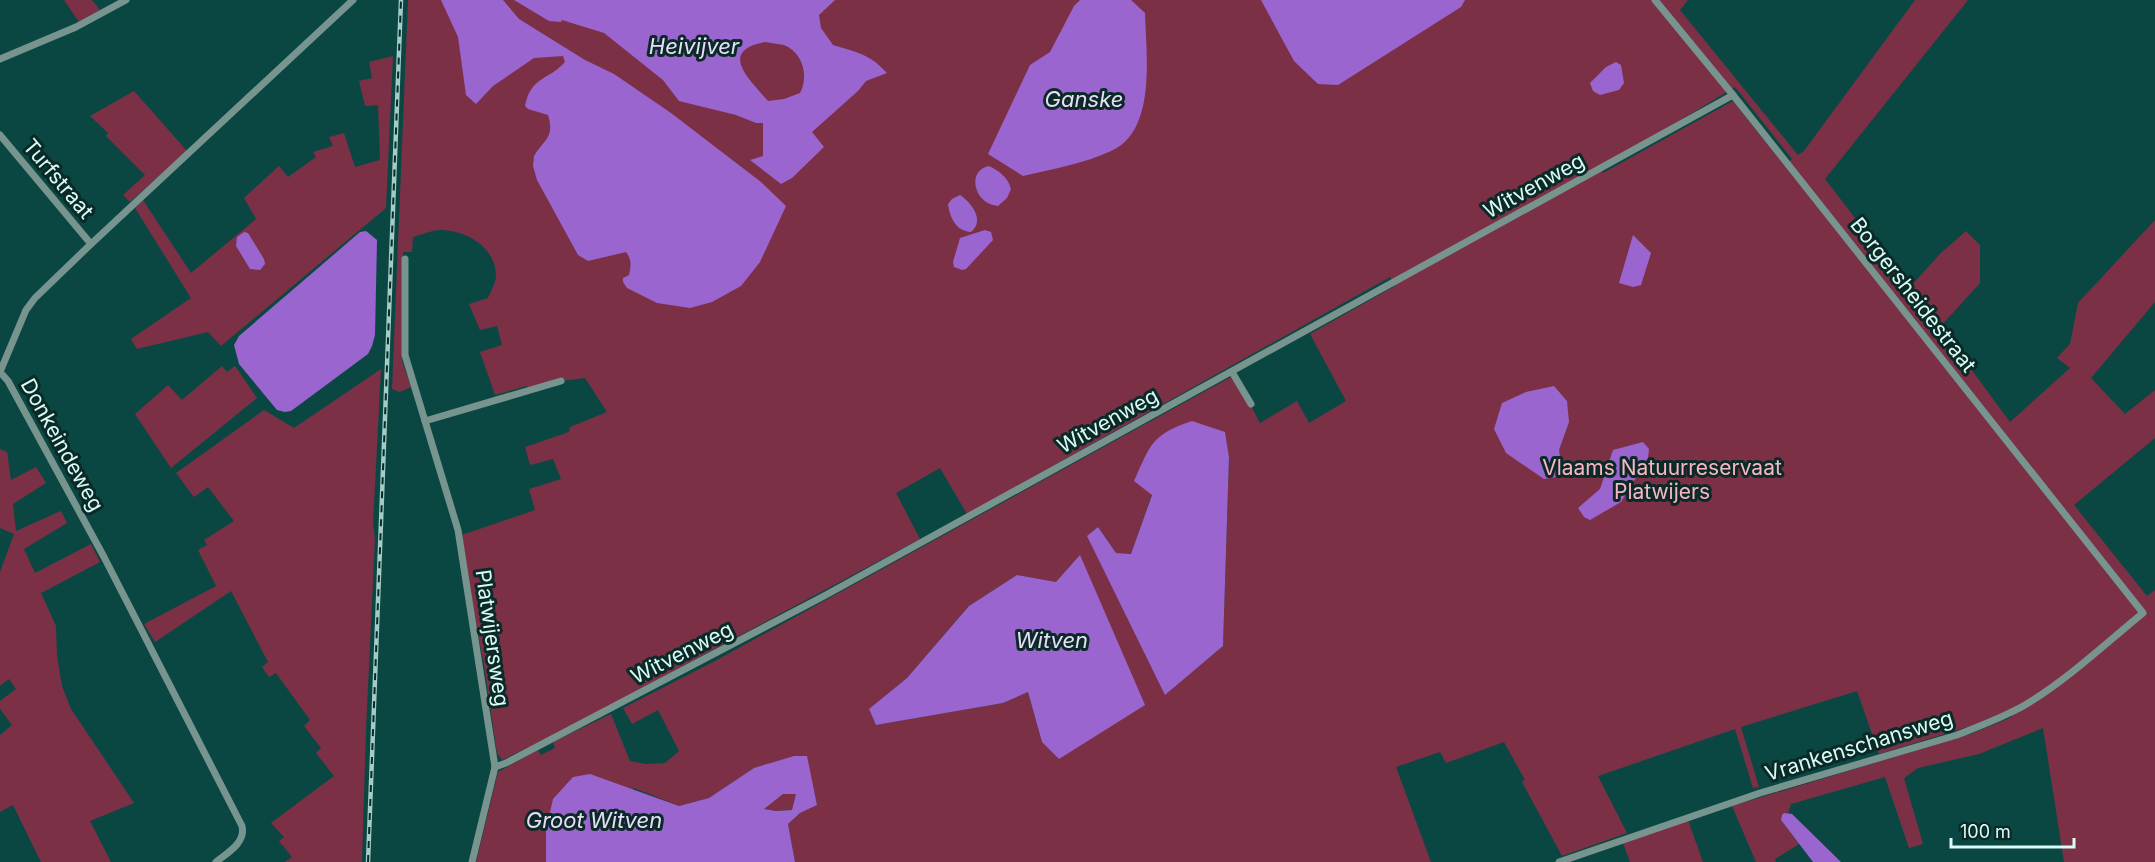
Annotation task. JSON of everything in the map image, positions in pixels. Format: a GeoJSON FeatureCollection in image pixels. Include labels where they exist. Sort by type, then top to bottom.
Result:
{"type":"FeatureCollection","features":[{"type":"Feature","properties":{"kind":"street"},"geometry":{"type":"LineString","coordinates":[[0,59],[76,27],[126,0]]}},
{"type":"Feature","properties":{"kind":"street","name":"Donkeindeweg"},"geometry":{"type":"LineString","coordinates":[[216,862],[240,841],[242,826],[104,557],[8,381],[0,372],[26,310],[35,298],[353,0]]}},
{"type":"Feature","properties":{"kind":"street","name":"Borgersheidestraat"},"geometry":{"type":"LineString","coordinates":[[1655,0],[1733,94],[2143,613]]}},
{"type":"Feature","properties":{"kind":"street","name":"Witvenweg"},"geometry":{"type":"LineString","coordinates":[[495,767],[824,596],[1733,94]]}},
{"type":"Feature","properties":{"kind":"street","name":"Turfstraat"},"geometry":{"type":"LineString","coordinates":[[0,135],[91,244]]}},
{"type":"Feature","properties":{"kind":"street","name":"Platwijersweg"},"geometry":{"type":"LineString","coordinates":[[405,259],[405,355],[458,530],[495,767],[472,862]]}},
{"type":"Feature","properties":{"kind":"street"},"geometry":{"type":"LineString","coordinates":[[1232,372],[1251,404]]}},
{"type":"Feature","properties":{"kind":"street"},"geometry":{"type":"LineString","coordinates":[[425,421],[561,381]]}},
{"type":"Feature","properties":{"kind":"street","name":"Vrankenschansweg"},"geometry":{"type":"LineString","coordinates":[[1559,862],[1760,793],[1957,735],[1986,723],[2023,706],[2054,686],[2143,613]]}},
{"type":"Feature","properties":{"kind":"green space"},"geometry":{"type":"Polygon","coordinates":[[[64,0],[92,0],[100,10],[79,22],[64,0]]]}},
{"type":"Feature","properties":{"kind":"green space","name":"Vlaams Natuurreservaat Platwijers"},"geometry":{"type":"Polygon","coordinates":[[[408,0],[1688,0],[1680,10],[1798,155],[1804,151],[1915,0],[1968,0],[1825,179],[1909,288],[1941,253],[1966,231],[1980,245],[1980,283],[1940,327],[2010,422],[2070,368],[2057,358],[2070,344],[2078,303],[2155,220],[2155,302],[2091,378],[2125,414],[2155,390],[2155,438],[2074,505],[2147,596],[2155,590],[2155,862],[2064,862],[2043,728],[1979,754],[1918,768],[1904,778],[1923,844],[1909,848],[1885,777],[1791,804],[1788,813],[1784,813],[1781,820],[1799,844],[1775,859],[1776,862],[1756,862],[1732,806],[1971,734],[2012,717],[2008,710],[1974,725],[1879,754],[1857,691],[1741,727],[1759,787],[1753,788],[1735,729],[1598,776],[1627,833],[1562,856],[1522,782],[1525,780],[1504,742],[1446,763],[1440,752],[1396,767],[1431,862],[795,862],[788,824],[800,813],[817,805],[806,756],[754,768],[709,798],[679,806],[634,788],[546,830],[546,862],[476,862],[498,772],[538,750],[541,755],[555,748],[553,742],[611,714],[630,761],[646,764],[665,763],[679,751],[658,710],[632,724],[623,708],[715,661],[1231,377],[1238,381],[1260,423],[1297,401],[1309,423],[1346,401],[1310,334],[1395,286],[1390,277],[967,514],[940,468],[896,493],[920,539],[554,735],[502,760],[497,753],[484,665],[459,536],[535,510],[529,489],[561,479],[553,459],[530,465],[525,447],[569,432],[570,427],[607,412],[585,378],[561,381],[528,390],[527,386],[495,395],[480,352],[502,345],[497,326],[480,330],[469,304],[488,298],[496,278],[495,266],[491,257],[478,242],[450,231],[437,230],[413,237],[412,252],[403,252],[402,361],[411,387],[400,392],[392,389],[408,0]],[[1735,87],[1601,168],[1603,173],[1733,101],[1785,166],[1792,159],[1735,87]],[[1225,433],[1152,494],[1131,554],[1116,553],[1098,527],[1088,536],[1166,694],[1223,646],[1229,457],[1225,433]],[[1017,575],[969,606],[907,678],[869,709],[876,725],[1003,703],[1028,692],[1042,742],[1056,582],[1017,575]]]}},
{"type":"Feature","properties":{"kind":"green space"},"geometry":{"type":"Polygon","coordinates":[[[393,56],[386,208],[221,346],[208,332],[137,349],[131,339],[191,298],[135,208],[143,200],[191,273],[256,219],[244,198],[279,166],[288,177],[316,157],[313,152],[333,146],[329,137],[344,133],[355,167],[380,160],[378,105],[365,106],[359,81],[372,78],[369,62],[393,56]]]}},
{"type":"Feature","properties":{"kind":"green space"},"geometry":{"type":"Polygon","coordinates":[[[134,91],[187,151],[130,202],[123,195],[145,175],[106,136],[108,133],[90,116],[134,91]]]}},
{"type":"Feature","properties":{"kind":"green space"},"geometry":{"type":"Polygon","coordinates":[[[222,366],[227,372],[235,366],[257,398],[171,468],[135,414],[168,385],[182,400],[222,366]]]}},
{"type":"Feature","properties":{"kind":"green space"},"geometry":{"type":"Polygon","coordinates":[[[381,369],[373,523],[375,539],[362,862],[285,862],[292,857],[279,841],[284,837],[271,823],[334,776],[316,753],[321,748],[304,726],[310,720],[276,673],[269,677],[262,667],[268,662],[231,591],[155,642],[144,624],[216,586],[198,550],[207,545],[204,540],[234,521],[208,487],[194,497],[176,473],[264,410],[294,428],[381,369]]]}},
{"type":"Feature","properties":{"kind":"green space"},"geometry":{"type":"Polygon","coordinates":[[[0,449],[7,452],[11,480],[36,467],[46,483],[13,504],[16,531],[61,511],[67,523],[24,549],[35,573],[91,544],[100,562],[41,593],[56,626],[57,656],[62,686],[71,709],[134,803],[90,821],[111,862],[41,862],[13,805],[0,812],[0,735],[12,725],[0,709],[0,701],[16,689],[9,679],[0,686],[0,572],[14,534],[0,528],[0,449]]]}},
{"type":"Feature","properties":{"kind":"green space"},"geometry":{"type":"Polygon","coordinates":[[[783,794],[796,794],[792,810],[763,809],[783,794]]]}},
{"type":"Feature","properties":{"kind":"green space"},"geometry":{"type":"Polygon","coordinates":[[[1688,820],[1703,862],[1630,862],[1623,843],[1688,820]]]}},
{"type":"Feature","properties":{"kind":"water"},"geometry":{"type":"Polygon","coordinates":[[[441,0],[503,0],[519,19],[585,60],[614,74],[671,113],[761,182],[786,206],[760,262],[741,286],[712,302],[690,308],[657,303],[627,288],[623,282],[623,278],[629,275],[631,266],[626,252],[588,261],[578,255],[537,180],[533,166],[534,156],[549,134],[548,115],[525,106],[531,89],[565,62],[563,56],[534,58],[493,86],[476,104],[466,95],[458,37],[441,0]]]}},
{"type":"Feature","properties":{"kind":"water","name":"Heivijver"},"geometry":{"type":"Polygon","coordinates":[[[514,0],[835,0],[819,15],[821,28],[833,45],[869,58],[887,73],[866,81],[812,132],[824,147],[792,178],[781,184],[750,160],[763,156],[763,123],[679,101],[663,80],[604,33],[562,20],[561,22],[549,21],[514,0]],[[765,42],[750,46],[743,52],[740,60],[747,76],[768,101],[784,99],[800,93],[804,73],[796,53],[784,45],[765,42]]]}},
{"type":"Feature","properties":{"kind":"water","name":"Ganske"},"geometry":{"type":"Polygon","coordinates":[[[1080,0],[1131,0],[1145,13],[1147,69],[1142,109],[1136,127],[1126,141],[1111,151],[1078,163],[1023,176],[988,154],[1030,65],[1050,52],[1074,6],[1080,0]]]}},
{"type":"Feature","properties":{"kind":"water"},"geometry":{"type":"Polygon","coordinates":[[[1261,0],[1465,0],[1461,7],[1338,85],[1318,84],[1294,61],[1261,0]]]}},
{"type":"Feature","properties":{"kind":"water"},"geometry":{"type":"Polygon","coordinates":[[[1616,62],[1621,65],[1624,83],[1619,90],[1600,95],[1593,91],[1590,83],[1606,67],[1616,62]]]}},
{"type":"Feature","properties":{"kind":"water"},"geometry":{"type":"Polygon","coordinates":[[[989,166],[1003,175],[1011,189],[1007,198],[998,206],[989,204],[976,189],[978,172],[989,166]]]}},
{"type":"Feature","properties":{"kind":"water"},"geometry":{"type":"Polygon","coordinates":[[[960,195],[972,207],[977,218],[975,228],[971,232],[961,229],[950,214],[948,204],[960,195]]]}},
{"type":"Feature","properties":{"kind":"water"},"geometry":{"type":"Polygon","coordinates":[[[985,230],[991,232],[993,240],[966,269],[954,267],[953,262],[960,238],[985,230]]]}},
{"type":"Feature","properties":{"kind":"water"},"geometry":{"type":"Polygon","coordinates":[[[366,231],[377,240],[375,335],[372,346],[368,354],[291,411],[277,410],[239,364],[234,345],[239,336],[360,232],[366,231]]]}},
{"type":"Feature","properties":{"kind":"water"},"geometry":{"type":"Polygon","coordinates":[[[244,232],[248,233],[264,259],[265,264],[260,270],[250,269],[236,246],[237,237],[244,232]]]}},
{"type":"Feature","properties":{"kind":"water"},"geometry":{"type":"Polygon","coordinates":[[[1633,235],[1651,253],[1641,285],[1633,287],[1619,283],[1633,235]]]}},
{"type":"Feature","properties":{"kind":"water"},"geometry":{"type":"Polygon","coordinates":[[[1554,386],[1567,401],[1569,422],[1559,450],[1563,476],[1544,479],[1506,453],[1494,429],[1502,403],[1526,392],[1554,386]]]}},
{"type":"Feature","properties":{"kind":"water","name":"Witven"},"geometry":{"type":"Polygon","coordinates":[[[1192,421],[1225,432],[1229,457],[1223,646],[1165,695],[1087,536],[1098,527],[1116,553],[1131,554],[1152,495],[1134,481],[1154,442],[1168,431],[1192,421]]]}},
{"type":"Feature","properties":{"kind":"water"},"geometry":{"type":"Polygon","coordinates":[[[1643,442],[1649,449],[1648,458],[1621,502],[1590,520],[1584,517],[1578,508],[1600,489],[1613,450],[1643,442]]]}},
{"type":"Feature","properties":{"kind":"water","name":"Witven"},"geometry":{"type":"Polygon","coordinates":[[[1080,555],[1145,705],[1059,759],[1042,742],[1028,692],[1003,703],[876,725],[869,709],[907,678],[969,606],[1017,575],[1056,582],[1080,555]]]}},
{"type":"Feature","properties":{"kind":"water","name":"Groot Witven"},"geometry":{"type":"Polygon","coordinates":[[[794,756],[807,756],[817,805],[800,813],[788,824],[795,862],[546,862],[546,830],[553,799],[573,777],[590,774],[679,806],[709,798],[754,768],[794,756]],[[783,794],[764,809],[792,810],[796,794],[783,794]]]}},
{"type":"Feature","properties":{"kind":"water"},"geometry":{"type":"Polygon","coordinates":[[[1784,813],[1792,814],[1841,862],[1813,862],[1781,820],[1784,813]]]}},
{"type":"Feature","properties":{"kind":"railway"},"geometry":{"type":"LineString","coordinates":[[368,862],[401,0]]}}]}
